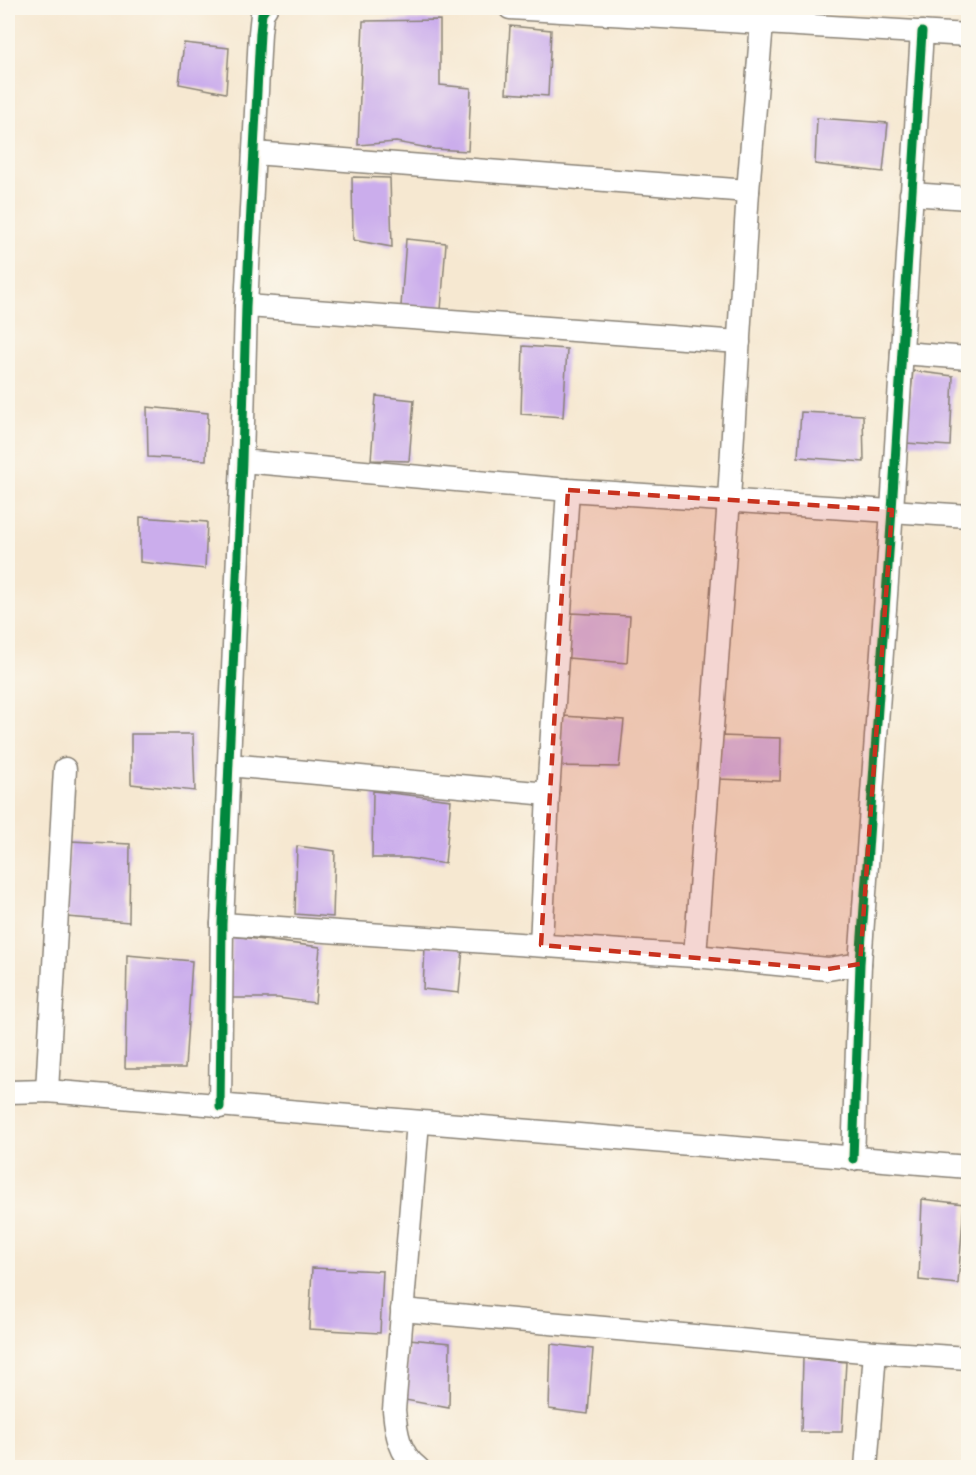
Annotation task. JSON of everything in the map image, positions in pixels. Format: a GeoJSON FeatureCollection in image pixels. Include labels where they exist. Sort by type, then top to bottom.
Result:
{"type":"FeatureCollection","features":[{"type":"Feature","properties":{"kind":"street"},"geometry":{"type":"LineString","coordinates":[[220,1107],[222,924],[242,460],[246,306],[261,14],[266,8]]}},
{"type":"Feature","properties":{"kind":"street"},"geometry":{"type":"LineString","coordinates":[[510,8],[708,14],[762,23],[969,35]]}},
{"type":"Feature","properties":{"kind":"street"},"geometry":{"type":"LineString","coordinates":[[695,956],[729,499],[748,191],[762,23]]}},
{"type":"Feature","properties":{"kind":"street"},"geometry":{"type":"LineString","coordinates":[[853,1159],[860,964],[922,32]]}},
{"type":"Feature","properties":{"kind":"street"},"geometry":{"type":"LineString","coordinates":[[254,153],[748,191]]}},
{"type":"Feature","properties":{"kind":"street"},"geometry":{"type":"LineString","coordinates":[[911,194],[969,198]]}},
{"type":"Feature","properties":{"kind":"street"},"geometry":{"type":"LineString","coordinates":[[246,306],[739,342]]}},
{"type":"Feature","properties":{"kind":"street"},"geometry":{"type":"LineString","coordinates":[[902,353],[969,357]]}},
{"type":"Feature","properties":{"kind":"street"},"geometry":{"type":"LineString","coordinates":[[242,460],[568,490],[969,516]]}},
{"type":"Feature","properties":{"kind":"street"},"geometry":{"type":"LineString","coordinates":[[541,945],[548,794],[568,490]]}},
{"type":"Feature","properties":{"kind":"street"},"geometry":{"type":"LineString","coordinates":[[229,765],[548,794]]}},
{"type":"Feature","properties":{"kind":"street"},"geometry":{"type":"LineString","coordinates":[[47,1091],[65,769]]}},
{"type":"Feature","properties":{"kind":"street"},"geometry":{"type":"LineString","coordinates":[[222,924],[695,956],[828,969],[860,964]]}},
{"type":"Feature","properties":{"kind":"street"},"geometry":{"type":"LineString","coordinates":[[8,1092],[47,1091],[969,1167]]}},
{"type":"Feature","properties":{"kind":"street"},"geometry":{"type":"LineString","coordinates":[[418,1122],[394,1410],[397,1437],[410,1462],[418,1467]]}},
{"type":"Feature","properties":{"kind":"street"},"geometry":{"type":"LineString","coordinates":[[402,1310],[875,1352],[969,1358]]}},
{"type":"Feature","properties":{"kind":"street"},"geometry":{"type":"LineString","coordinates":[[866,1467],[875,1352]]}},
{"type":"Feature","properties":{"kind":"highlighted area"},"geometry":{"type":"Polygon","coordinates":[[[568,490],[892,510],[860,964],[828,969],[541,945],[568,490]]]}},
{"type":"Feature","properties":{"kind":"building"},"geometry":{"type":"Polygon","coordinates":[[[911,8],[968,8],[968,14],[910,15],[911,8]]]}},
{"type":"Feature","properties":{"kind":"building"},"geometry":{"type":"Polygon","coordinates":[[[440,20],[440,85],[471,88],[468,151],[434,149],[396,142],[358,145],[363,21],[440,20]]]}},
{"type":"Feature","properties":{"kind":"building"},"geometry":{"type":"Polygon","coordinates":[[[510,26],[551,30],[548,96],[506,93],[510,26]]]}},
{"type":"Feature","properties":{"kind":"building"},"geometry":{"type":"Polygon","coordinates":[[[184,43],[229,48],[226,93],[179,84],[184,43]]]}},
{"type":"Feature","properties":{"kind":"building"},"geometry":{"type":"Polygon","coordinates":[[[817,118],[888,123],[883,172],[815,164],[817,118]]]}},
{"type":"Feature","properties":{"kind":"building"},"geometry":{"type":"Polygon","coordinates":[[[352,177],[390,178],[392,247],[353,240],[352,177]]]}},
{"type":"Feature","properties":{"kind":"building"},"geometry":{"type":"Polygon","coordinates":[[[406,239],[446,243],[441,310],[401,306],[406,239]]]}},
{"type":"Feature","properties":{"kind":"building"},"geometry":{"type":"Polygon","coordinates":[[[523,346],[567,349],[563,417],[521,414],[523,346]]]}},
{"type":"Feature","properties":{"kind":"building"},"geometry":{"type":"Polygon","coordinates":[[[913,371],[953,376],[950,446],[906,443],[913,371]]]}},
{"type":"Feature","properties":{"kind":"building"},"geometry":{"type":"Polygon","coordinates":[[[376,396],[414,400],[409,461],[371,460],[376,396]]]}},
{"type":"Feature","properties":{"kind":"building"},"geometry":{"type":"Polygon","coordinates":[[[147,407],[208,413],[206,460],[148,457],[147,407]]]}},
{"type":"Feature","properties":{"kind":"building"},"geometry":{"type":"Polygon","coordinates":[[[801,412],[863,415],[864,462],[798,457],[801,412]]]}},
{"type":"Feature","properties":{"kind":"building"},"geometry":{"type":"Polygon","coordinates":[[[140,517],[207,522],[205,569],[140,562],[140,517]]]}},
{"type":"Feature","properties":{"kind":"building"},"geometry":{"type":"Polygon","coordinates":[[[571,613],[630,616],[627,663],[568,658],[571,613]]]}},
{"type":"Feature","properties":{"kind":"building"},"geometry":{"type":"Polygon","coordinates":[[[563,716],[624,720],[619,767],[558,766],[563,716]]]}},
{"type":"Feature","properties":{"kind":"building"},"geometry":{"type":"Polygon","coordinates":[[[131,734],[193,734],[195,791],[131,784],[131,734]]]}},
{"type":"Feature","properties":{"kind":"building"},"geometry":{"type":"Polygon","coordinates":[[[721,736],[781,738],[780,781],[717,779],[721,736]]]}},
{"type":"Feature","properties":{"kind":"building"},"geometry":{"type":"Polygon","coordinates":[[[373,791],[451,800],[445,864],[408,858],[372,858],[373,791]]]}},
{"type":"Feature","properties":{"kind":"building"},"geometry":{"type":"Polygon","coordinates":[[[70,841],[130,844],[129,922],[67,917],[70,841]]]}},
{"type":"Feature","properties":{"kind":"building"},"geometry":{"type":"Polygon","coordinates":[[[297,846],[335,851],[333,917],[295,914],[297,846]]]}},
{"type":"Feature","properties":{"kind":"building"},"geometry":{"type":"Polygon","coordinates":[[[232,936],[320,947],[315,1003],[278,998],[230,998],[232,936]]]}},
{"type":"Feature","properties":{"kind":"building"},"geometry":{"type":"Polygon","coordinates":[[[425,946],[463,948],[459,993],[423,989],[425,946]]]}},
{"type":"Feature","properties":{"kind":"building"},"geometry":{"type":"Polygon","coordinates":[[[127,955],[192,961],[185,1068],[125,1068],[127,955]]]}},
{"type":"Feature","properties":{"kind":"building"},"geometry":{"type":"Polygon","coordinates":[[[922,1199],[964,1204],[958,1284],[919,1280],[922,1199]]]}},
{"type":"Feature","properties":{"kind":"building"},"geometry":{"type":"Polygon","coordinates":[[[312,1268],[383,1271],[380,1333],[309,1329],[312,1268]]]}},
{"type":"Feature","properties":{"kind":"building"},"geometry":{"type":"Polygon","coordinates":[[[409,1339],[450,1343],[449,1408],[405,1400],[409,1339]]]}},
{"type":"Feature","properties":{"kind":"building"},"geometry":{"type":"Polygon","coordinates":[[[551,1344],[593,1349],[588,1414],[549,1409],[551,1344]]]}},
{"type":"Feature","properties":{"kind":"building"},"geometry":{"type":"Polygon","coordinates":[[[803,1358],[846,1362],[842,1432],[801,1432],[803,1358]]]}},
{"type":"Feature","properties":{"kind":"building"},"geometry":{"type":"Polygon","coordinates":[[[874,1464],[896,1466],[896,1467],[874,1467],[874,1464]]]}},
{"type":"Feature","properties":{"kind":"cycle path"},"geometry":{"type":"LineString","coordinates":[[220,1107],[222,924],[242,461],[246,306],[260,33],[262,14],[266,8]]}},
{"type":"Feature","properties":{"kind":"cycle path"},"geometry":{"type":"LineString","coordinates":[[853,1159],[860,964],[922,32]]}}]}
